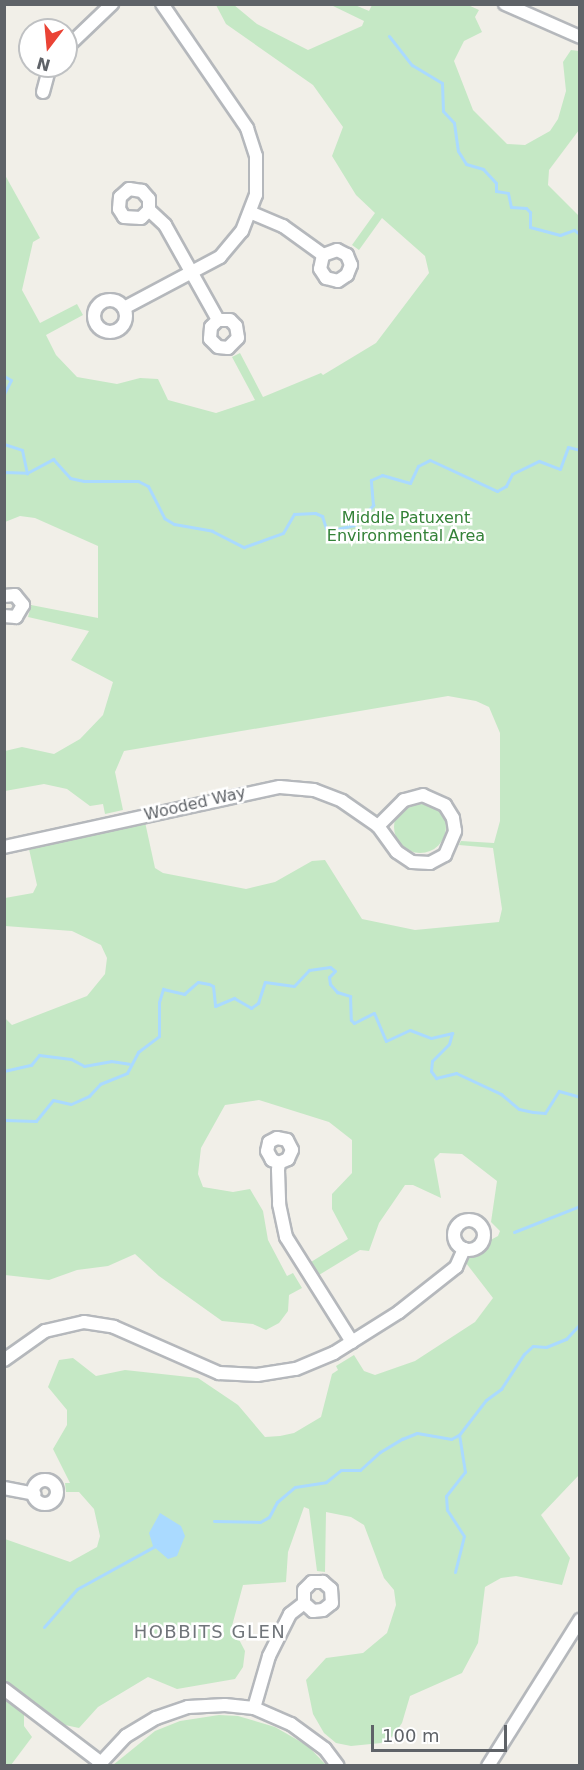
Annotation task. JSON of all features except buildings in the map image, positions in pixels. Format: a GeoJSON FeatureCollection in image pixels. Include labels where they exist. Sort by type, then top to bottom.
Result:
{"type":"FeatureCollection","features":[{"type":"Feature","properties":{"kind":"street"},"geometry":{"type":"LineString","coordinates":[[78,37],[112,4]]}},
{"type":"Feature","properties":{"kind":"street"},"geometry":{"type":"LineString","coordinates":[[124,308],[192,273],[232,245],[252,213],[257,167],[248,129],[162,4]]}},
{"type":"Feature","properties":{"kind":"street"},"geometry":{"type":"LineString","coordinates":[[505,4],[579,37]]}},
{"type":"Feature","properties":{"kind":"street"},"geometry":{"type":"LineString","coordinates":[[43,92],[47,78]]}},
{"type":"Feature","properties":{"kind":"street"},"geometry":{"type":"LineString","coordinates":[[149,210],[165,225],[218,320]]}},
{"type":"Feature","properties":{"kind":"street"},"geometry":{"type":"LineString","coordinates":[[252,213],[283,226],[323,255]]}},
{"type":"Feature","properties":{"kind":"street"},"geometry":{"type":"LineString","coordinates":[[4,596],[15,595],[23,605],[16,617],[4,616]]}},
{"type":"Feature","properties":{"kind":"street","name":"Wooded Way"},"geometry":{"type":"LineString","coordinates":[[4,847],[280,787],[329,795],[356,808],[378,826],[397,852],[421,863],[445,855],[455,831],[445,805],[423,795],[404,800],[378,826]]}},
{"type":"Feature","properties":{"kind":"street"},"geometry":{"type":"LineString","coordinates":[[279,1163],[279,1204],[291,1251],[352,1342]]}},
{"type":"Feature","properties":{"kind":"street"},"geometry":{"type":"LineString","coordinates":[[4,1360],[45,1331],[84,1322],[114,1327],[188,1362],[238,1375],[296,1369],[352,1342],[442,1280],[456,1267],[464,1249]]}},
{"type":"Feature","properties":{"kind":"street"},"geometry":{"type":"LineString","coordinates":[[4,1488],[34,1494]]}},
{"type":"Feature","properties":{"kind":"street"},"geometry":{"type":"LineString","coordinates":[[254,1708],[275,1640],[290,1614],[304,1603]]}},
{"type":"Feature","properties":{"kind":"street"},"geometry":{"type":"LineString","coordinates":[[488,1766],[579,1620]]}},
{"type":"Feature","properties":{"kind":"street"},"geometry":{"type":"LineString","coordinates":[[4,1689],[99,1764],[126,1736],[170,1713],[208,1705],[254,1708],[308,1735],[338,1766]]}},
{"type":"Feature","properties":{"kind":"green space","name":"Middle Patuxent Environmental Area"},"geometry":{"type":"Polygon","coordinates":[[[216,5],[234,5],[257,24],[308,50],[362,26],[364,21],[331,5],[355,5],[369,11],[372,5],[468,5],[479,10],[475,17],[482,32],[464,41],[454,61],[473,110],[507,144],[525,145],[550,131],[558,119],[566,91],[563,62],[571,50],[579,51],[579,130],[549,170],[548,185],[580,217],[579,1475],[541,1515],[570,1558],[562,1585],[516,1576],[501,1578],[485,1587],[478,1643],[462,1673],[410,1696],[402,1723],[393,1736],[381,1743],[351,1746],[336,1743],[324,1733],[313,1714],[306,1680],[326,1658],[363,1653],[387,1633],[396,1605],[394,1590],[384,1578],[364,1525],[351,1517],[326,1512],[325,1572],[317,1571],[309,1509],[304,1507],[288,1552],[286,1582],[243,1585],[232,1626],[245,1651],[243,1667],[235,1679],[177,1689],[148,1677],[98,1707],[79,1728],[65,1725],[37,1709],[24,1712],[24,1726],[32,1737],[11,1765],[5,1765],[5,1539],[70,1562],[97,1547],[100,1536],[94,1509],[79,1492],[66,1492],[65,1483],[70,1483],[53,1449],[67,1425],[67,1410],[48,1387],[59,1360],[73,1358],[96,1376],[125,1370],[198,1378],[238,1405],[265,1437],[280,1436],[294,1433],[321,1417],[332,1374],[338,1370],[336,1366],[354,1355],[364,1371],[375,1375],[415,1361],[475,1322],[493,1298],[466,1263],[474,1249],[498,1236],[500,1231],[491,1222],[497,1181],[462,1154],[440,1153],[434,1159],[441,1198],[413,1185],[405,1185],[379,1223],[369,1251],[360,1250],[319,1275],[311,1262],[348,1239],[332,1209],[332,1194],[352,1173],[352,1140],[329,1122],[259,1100],[225,1105],[201,1148],[198,1174],[203,1187],[233,1192],[250,1189],[263,1211],[268,1240],[287,1276],[293,1273],[302,1288],[289,1295],[288,1311],[279,1323],[266,1330],[253,1324],[222,1321],[159,1276],[135,1254],[108,1266],[77,1270],[49,1280],[5,1275],[5,1018],[12,1025],[87,996],[105,974],[107,958],[101,945],[72,931],[5,926],[5,898],[33,893],[37,885],[29,849],[145,822],[155,868],[163,873],[246,889],[275,882],[312,861],[325,860],[362,919],[415,930],[499,922],[502,909],[493,848],[459,845],[461,841],[494,843],[500,821],[500,733],[489,707],[476,701],[448,696],[124,751],[115,772],[123,810],[105,814],[103,804],[90,806],[67,789],[44,784],[5,791],[5,751],[22,747],[54,754],[80,739],[103,715],[113,682],[71,660],[89,631],[28,617],[31,605],[98,618],[98,546],[35,518],[20,516],[5,522],[5,175],[40,238],[33,242],[22,290],[40,323],[77,304],[83,315],[46,335],[56,355],[77,377],[117,384],[140,378],[158,379],[168,400],[216,413],[255,400],[232,357],[240,353],[263,397],[321,373],[323,375],[376,343],[429,273],[425,256],[382,218],[359,250],[352,245],[375,213],[356,195],[332,156],[343,127],[313,85],[226,24],[216,5]]]}},
{"type":"Feature","properties":{"kind":"green space"},"geometry":{"type":"Polygon","coordinates":[[[420,801],[430,803],[438,809],[444,817],[446,827],[444,837],[438,845],[430,851],[420,853],[410,851],[402,845],[396,837],[394,827],[396,817],[402,809],[410,803],[420,801]]]}},
{"type":"Feature","properties":{"kind":"green space"},"geometry":{"type":"Polygon","coordinates":[[[219,1715],[238,1716],[275,1727],[308,1746],[326,1765],[113,1765],[155,1731],[180,1721],[219,1715]]]}},
{"type":"Feature","properties":{"kind":"water"},"geometry":{"type":"Polygon","coordinates":[[[160,1513],[181,1526],[185,1536],[177,1556],[168,1559],[153,1546],[149,1533],[160,1513]]]}},
{"type":"Feature","properties":{"kind":"waterway"},"geometry":{"type":"LineString","coordinates":[[389,36],[412,65],[442,83],[443,111],[454,123],[458,151],[466,164],[483,169],[496,183],[496,191],[508,193],[511,207],[526,208],[530,212],[530,227],[560,235],[574,230],[580,234]]}},
{"type":"Feature","properties":{"kind":"waterway"},"geometry":{"type":"LineString","coordinates":[[4,376],[11,380],[4,394]]}},
{"type":"Feature","properties":{"kind":"waterway"},"geometry":{"type":"LineString","coordinates":[[4,444],[22,450],[27,473]]}},
{"type":"Feature","properties":{"kind":"waterway"},"geometry":{"type":"LineString","coordinates":[[4,472],[27,473],[53,459],[70,478],[84,481],[138,481],[148,486],[164,518],[174,524],[212,531],[244,547],[283,533],[294,514],[315,513],[322,516],[326,528],[333,530],[354,525],[373,505],[371,480],[382,475],[410,483],[418,466],[430,460],[497,491],[506,486],[512,474],[539,461],[560,469],[568,447],[580,450]]}},
{"type":"Feature","properties":{"kind":"waterway"},"geometry":{"type":"LineString","coordinates":[[4,1120],[36,1121],[53,1100],[71,1104],[89,1096],[100,1084],[127,1073],[138,1052],[159,1036],[159,1002],[163,989],[184,994],[198,982],[209,984],[213,986],[215,1006],[234,998],[251,1008],[258,1003],[265,982],[294,986],[309,970],[330,967],[335,971],[329,977],[330,984],[337,992],[350,996],[351,1020],[354,1023],[374,1013],[386,1041],[410,1030],[431,1038],[452,1033],[449,1044],[432,1061],[431,1071],[436,1078],[456,1073],[501,1094],[519,1109],[533,1112],[545,1113],[559,1091],[580,1097]]}},
{"type":"Feature","properties":{"kind":"waterway"},"geometry":{"type":"LineString","coordinates":[[4,1071],[31,1065],[39,1055],[71,1059],[84,1066],[111,1061],[129,1064]]}},
{"type":"Feature","properties":{"kind":"waterway"},"geometry":{"type":"LineString","coordinates":[[514,1232],[580,1206]]}},
{"type":"Feature","properties":{"kind":"waterway"},"geometry":{"type":"LineString","coordinates":[[214,1521],[260,1522],[269,1517],[277,1502],[295,1487],[326,1482],[341,1470],[360,1470],[380,1452],[402,1439],[417,1433],[451,1439],[459,1435],[486,1400],[501,1389],[524,1354],[533,1346],[546,1347],[566,1339],[580,1324]]}},
{"type":"Feature","properties":{"kind":"waterway"},"geometry":{"type":"LineString","coordinates":[[455,1572],[464,1536],[447,1510],[446,1496],[465,1472],[459,1435]]}},
{"type":"Feature","properties":{"kind":"waterway"},"geometry":{"type":"LineString","coordinates":[[44,1627],[77,1589],[157,1545]]}},
{"type":"Feature","properties":{"kind":"district","name":"HOBBITS GLEN"},"geometry":{"type":"Point","coordinates":[210,1632]}}]}
